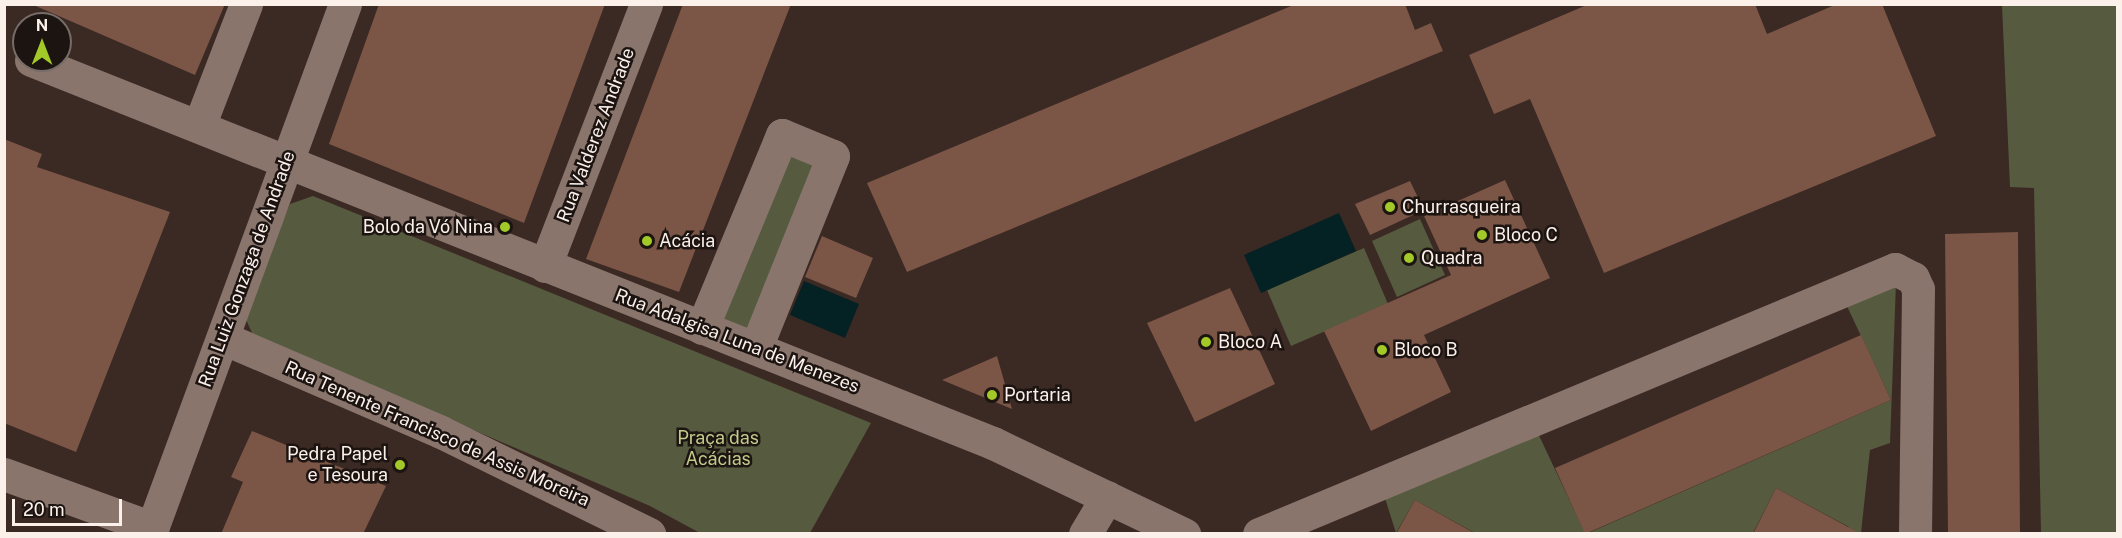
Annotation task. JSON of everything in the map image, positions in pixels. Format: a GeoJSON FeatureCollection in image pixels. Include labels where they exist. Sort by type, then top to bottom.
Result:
{"type":"FeatureCollection","features":[{"type":"Feature","properties":{"kind":"street"},"geometry":{"type":"LineString","coordinates":[[199,126],[246,4]]}},
{"type":"Feature","properties":{"kind":"street","name":"Rua Luiz Gonzaga de Andrade"},"geometry":{"type":"LineString","coordinates":[[151,531],[223,338],[285,159],[345,4]]}},
{"type":"Feature","properties":{"kind":"street","name":"Rua Valderez Andrade"},"geometry":{"type":"LineString","coordinates":[[545,266],[646,4]]}},
{"type":"Feature","properties":{"kind":"street","name":"Rua Adalgisa Luna de Menezes"},"geometry":{"type":"LineString","coordinates":[[62,72],[993,443],[1184,534]]}},
{"type":"Feature","properties":{"kind":"street"},"geometry":{"type":"LineString","coordinates":[[702,328],[782,135],[833,156],[756,348]]}},
{"type":"Feature","properties":{"kind":"street"},"geometry":{"type":"LineString","coordinates":[[1260,534],[1894,269],[1913,278],[1918,289],[1916,534]]}},
{"type":"Feature","properties":{"kind":"street","name":"Rua Tenente Francisco de Assis Moreira"},"geometry":{"type":"LineString","coordinates":[[223,338],[441,432],[642,532]]}},
{"type":"Feature","properties":{"kind":"street"},"geometry":{"type":"LineString","coordinates":[[4,474],[151,531]]}},
{"type":"Feature","properties":{"kind":"street"},"geometry":{"type":"LineString","coordinates":[[1085,534],[1107,497]]}},
{"type":"Feature","properties":{"kind":"green space"},"geometry":{"type":"Polygon","coordinates":[[[2002,5],[2117,5],[2117,533],[2041,533],[2034,188],[2010,187],[2002,5]]]}},
{"type":"Feature","properties":{"kind":"green space"},"geometry":{"type":"Polygon","coordinates":[[[782,135],[833,156],[756,348],[702,328],[782,135]]]}},
{"type":"Feature","properties":{"kind":"green space","name":"Praça das Acácias"},"geometry":{"type":"Polygon","coordinates":[[[313,196],[871,423],[810,533],[700,533],[650,506],[253,335],[244,315],[290,204],[313,196]]]}},
{"type":"Feature","properties":{"kind":"green space","name":"Quadra"},"geometry":{"type":"Polygon","coordinates":[[[1420,219],[1445,275],[1397,297],[1372,241],[1420,219]]]}},
{"type":"Feature","properties":{"kind":"green space"},"geometry":{"type":"Polygon","coordinates":[[[1364,248],[1388,304],[1291,346],[1267,290],[1364,248]]]}},
{"type":"Feature","properties":{"kind":"green space"},"geometry":{"type":"Polygon","coordinates":[[[1896,283],[1890,443],[1870,450],[1861,533],[1846,533],[1849,527],[1776,488],[1753,533],[1586,534],[1891,400],[1846,304],[1896,283]]]}},
{"type":"Feature","properties":{"kind":"green space"},"geometry":{"type":"Polygon","coordinates":[[[1535,427],[1585,533],[1475,533],[1415,500],[1396,533],[1384,495],[1535,427]]]}},
{"type":"Feature","properties":{"kind":"water"},"geometry":{"type":"Polygon","coordinates":[[[1339,213],[1356,251],[1261,293],[1244,255],[1339,213]]]}},
{"type":"Feature","properties":{"kind":"water"},"geometry":{"type":"Polygon","coordinates":[[[804,281],[859,304],[845,338],[790,315],[804,281]]]}},
{"type":"Feature","properties":{"kind":"building"},"geometry":{"type":"Polygon","coordinates":[[[31,4],[225,4],[195,75],[72,22],[72,12],[49,12],[31,4]]]}},
{"type":"Feature","properties":{"kind":"building"},"geometry":{"type":"Polygon","coordinates":[[[379,4],[605,4],[524,223],[329,144],[379,4]]]}},
{"type":"Feature","properties":{"kind":"building"},"geometry":{"type":"Polygon","coordinates":[[[683,4],[791,4],[679,292],[586,259],[683,4]]]}},
{"type":"Feature","properties":{"kind":"building"},"geometry":{"type":"Polygon","coordinates":[[[1296,4],[1405,4],[1415,30],[1431,23],[1443,51],[907,272],[867,183],[1296,4]]]}},
{"type":"Feature","properties":{"kind":"building"},"geometry":{"type":"Polygon","coordinates":[[[1589,4],[1755,4],[1767,34],[1837,4],[1882,4],[1936,136],[1604,273],[1530,99],[1494,114],[1469,55],[1589,4]]]}},
{"type":"Feature","properties":{"kind":"building"},"geometry":{"type":"Polygon","coordinates":[[[4,139],[42,154],[37,167],[170,212],[76,452],[4,423],[4,139]]]}},
{"type":"Feature","properties":{"kind":"building"},"geometry":{"type":"Polygon","coordinates":[[[1505,180],[1550,278],[1424,335],[1451,392],[1371,431],[1324,331],[1451,275],[1424,216],[1505,180]]]}},
{"type":"Feature","properties":{"kind":"building","name":"Churrasqueira"},"geometry":{"type":"Polygon","coordinates":[[[1410,181],[1424,210],[1370,235],[1355,204],[1410,181]]]}},
{"type":"Feature","properties":{"kind":"building"},"geometry":{"type":"Polygon","coordinates":[[[2018,232],[2020,534],[1948,534],[1945,234],[2018,232]]]}},
{"type":"Feature","properties":{"kind":"building"},"geometry":{"type":"Polygon","coordinates":[[[822,236],[873,258],[856,298],[805,277],[822,236]]]}},
{"type":"Feature","properties":{"kind":"building","name":"Bloco A"},"geometry":{"type":"Polygon","coordinates":[[[1230,288],[1275,384],[1195,422],[1147,323],[1230,288]]]}},
{"type":"Feature","properties":{"kind":"building"},"geometry":{"type":"Polygon","coordinates":[[[1861,335],[1891,400],[1585,534],[1555,468],[1861,335]]]}},
{"type":"Feature","properties":{"kind":"building","name":"Portaria"},"geometry":{"type":"Polygon","coordinates":[[[997,356],[1012,409],[942,380],[997,356]]]}},
{"type":"Feature","properties":{"kind":"building"},"geometry":{"type":"Polygon","coordinates":[[[252,431],[386,486],[363,534],[221,534],[243,482],[231,477],[252,431]]]}},
{"type":"Feature","properties":{"kind":"building"},"geometry":{"type":"Polygon","coordinates":[[[1776,488],[1861,534],[1753,534],[1776,488]]]}},
{"type":"Feature","properties":{"kind":"building"},"geometry":{"type":"Polygon","coordinates":[[[1415,500],[1476,534],[1396,534],[1415,500]]]}},
{"type":"Feature","properties":{"kind":"place","name":"Churrasqueira"},"geometry":{"type":"Point","coordinates":[1390,207]}},
{"type":"Feature","properties":{"kind":"place","name":"Bolo da Vó Nina"},"geometry":{"type":"Point","coordinates":[505,227]}},
{"type":"Feature","properties":{"kind":"place","name":"Bloco C"},"geometry":{"type":"Point","coordinates":[1482,235]}},
{"type":"Feature","properties":{"kind":"place","name":"Acácia"},"geometry":{"type":"Point","coordinates":[647,241]}},
{"type":"Feature","properties":{"kind":"place","name":"Quadra"},"geometry":{"type":"Point","coordinates":[1409,258]}},
{"type":"Feature","properties":{"kind":"place","name":"Bloco A"},"geometry":{"type":"Point","coordinates":[1206,342]}},
{"type":"Feature","properties":{"kind":"place","name":"Bloco B"},"geometry":{"type":"Point","coordinates":[1382,350]}},
{"type":"Feature","properties":{"kind":"place","name":"Portaria"},"geometry":{"type":"Point","coordinates":[992,395]}},
{"type":"Feature","properties":{"kind":"place","name":"Pedra Papel e Tesoura"},"geometry":{"type":"Point","coordinates":[400,465]}}]}
